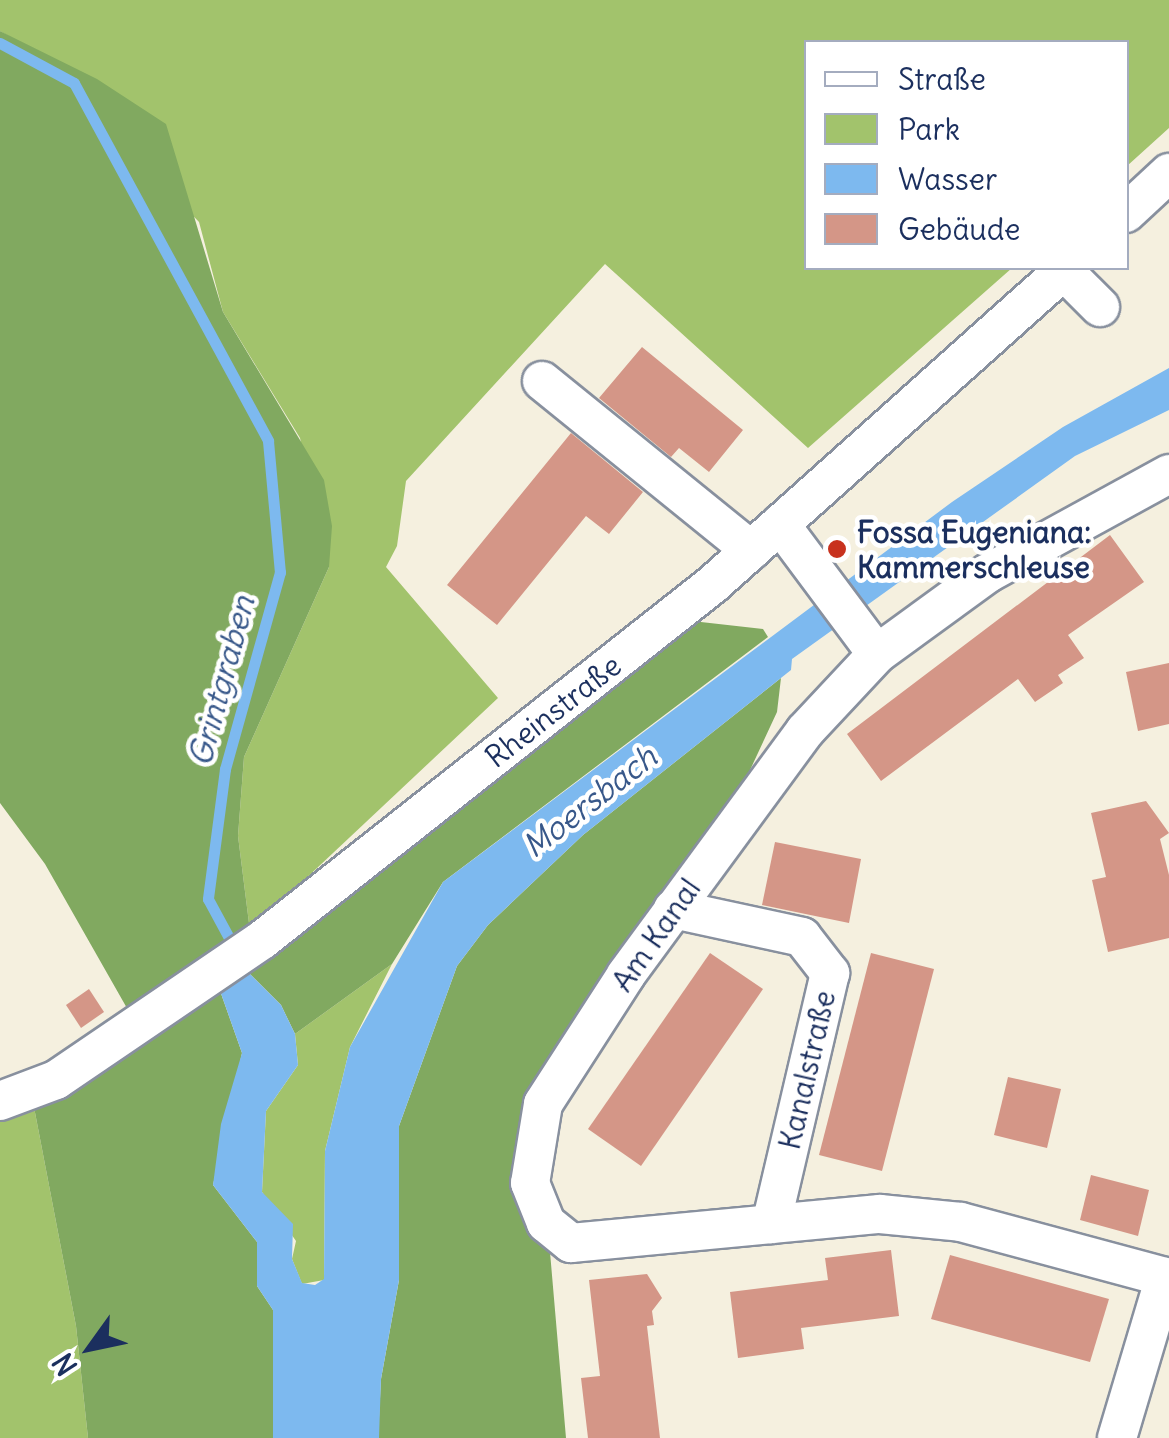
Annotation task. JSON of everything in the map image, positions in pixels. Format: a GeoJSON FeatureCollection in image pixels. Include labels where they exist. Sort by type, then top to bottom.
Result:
{"type":"FeatureCollection","features":[{"type":"Feature","properties":{"kind":"street"},"geometry":{"type":"LineString","coordinates":[[1129,210],[1169,173]]}},
{"type":"Feature","properties":{"kind":"street","name":"Rheinstraße"},"geometry":{"type":"LineString","coordinates":[[0,1101],[56,1080],[262,940],[751,550],[1065,270]]}},
{"type":"Feature","properties":{"kind":"street"},"geometry":{"type":"LineString","coordinates":[[1067,270],[1100,307]]}},
{"type":"Feature","properties":{"kind":"street"},"geometry":{"type":"LineString","coordinates":[[542,381],[751,550]]}},
{"type":"Feature","properties":{"kind":"street","name":"Am Kanal"},"geometry":{"type":"LineString","coordinates":[[771,1224],[572,1243],[546,1223],[530,1182],[542,1104],[672,909],[805,731],[878,654],[988,573],[1169,474]]}},
{"type":"Feature","properties":{"kind":"street"},"geometry":{"type":"LineString","coordinates":[[780,524],[857,620],[878,654]]}},
{"type":"Feature","properties":{"kind":"street","name":"Kanalstraße"},"geometry":{"type":"LineString","coordinates":[[672,909],[802,937],[830,973],[771,1224]]}},
{"type":"Feature","properties":{"kind":"street"},"geometry":{"type":"LineString","coordinates":[[771,1224],[880,1214],[961,1222],[1167,1278],[1117,1438]]}},
{"type":"Feature","properties":{"kind":"green space"},"geometry":{"type":"Polygon","coordinates":[[[0,0],[1169,0],[1169,128],[1129,164],[1129,40],[804,40],[804,270],[1010,270],[808,448],[605,264],[406,481],[397,546],[386,567],[498,698],[250,931],[238,836],[244,757],[329,567],[300,438],[223,312],[199,222],[37,53],[0,31],[0,0]]]}},
{"type":"Feature","properties":{"kind":"green space"},"geometry":{"type":"Polygon","coordinates":[[[0,31],[97,79],[166,124],[223,312],[324,480],[332,526],[329,567],[244,757],[238,836],[250,931],[132,1017],[45,864],[0,803],[0,31]]]}},
{"type":"Feature","properties":{"kind":"green space"},"geometry":{"type":"Polygon","coordinates":[[[692,621],[763,629],[768,637],[443,882],[392,964],[295,1034],[281,1005],[243,967],[692,621]]]}},
{"type":"Feature","properties":{"kind":"green space"},"geometry":{"type":"Polygon","coordinates":[[[781,678],[777,712],[738,796],[530,1101],[538,1235],[550,1252],[566,1438],[378,1438],[381,1379],[399,1280],[399,1126],[457,966],[488,925],[583,835],[781,678]]]}},
{"type":"Feature","properties":{"kind":"green space"},"geometry":{"type":"Polygon","coordinates":[[[392,964],[350,1047],[325,1151],[324,1280],[302,1284],[292,1259],[296,1241],[262,1192],[266,1111],[298,1065],[295,1034],[392,964]]]}},
{"type":"Feature","properties":{"kind":"green space"},"geometry":{"type":"Polygon","coordinates":[[[218,985],[242,1053],[213,1185],[257,1242],[257,1286],[273,1310],[273,1438],[88,1438],[76,1326],[33,1102],[218,985]]]}},
{"type":"Feature","properties":{"kind":"green space"},"geometry":{"type":"Polygon","coordinates":[[[33,1102],[76,1326],[88,1438],[0,1438],[0,1110],[33,1102]]]}},
{"type":"Feature","properties":{"kind":"water","name":"Moersbach"},"geometry":{"type":"Polygon","coordinates":[[[1169,368],[1169,410],[1075,456],[792,659],[791,670],[583,835],[488,925],[457,966],[399,1126],[399,1280],[381,1379],[379,1438],[273,1438],[273,1310],[257,1286],[257,1242],[213,1185],[221,1124],[242,1053],[218,985],[243,967],[281,1005],[295,1034],[298,1065],[266,1111],[262,1192],[293,1224],[292,1259],[302,1283],[315,1285],[324,1279],[325,1151],[350,1047],[443,882],[952,502],[1063,427],[1169,368]]]}},
{"type":"Feature","properties":{"kind":"building"},"geometry":{"type":"Polygon","coordinates":[[[642,347],[743,430],[709,472],[679,448],[671,457],[599,398],[642,347]]]}},
{"type":"Feature","properties":{"kind":"building"},"geometry":{"type":"Polygon","coordinates":[[[571,433],[643,492],[609,534],[586,516],[497,625],[447,585],[571,433]]]}},
{"type":"Feature","properties":{"kind":"building"},"geometry":{"type":"Polygon","coordinates":[[[1110,535],[1144,582],[1068,635],[1084,658],[1058,675],[1063,683],[1035,702],[1018,679],[881,781],[847,734],[1110,535]]]}},
{"type":"Feature","properties":{"kind":"building"},"geometry":{"type":"Polygon","coordinates":[[[1169,663],[1169,724],[1138,731],[1126,672],[1169,663]]]}},
{"type":"Feature","properties":{"kind":"building"},"geometry":{"type":"Polygon","coordinates":[[[1146,801],[1169,833],[1160,839],[1169,875],[1169,938],[1108,952],[1092,880],[1106,877],[1091,813],[1146,801]]]}},
{"type":"Feature","properties":{"kind":"building"},"geometry":{"type":"Polygon","coordinates":[[[775,842],[861,859],[849,923],[762,905],[775,842]]]}},
{"type":"Feature","properties":{"kind":"building"},"geometry":{"type":"Polygon","coordinates":[[[710,953],[763,989],[641,1166],[588,1129],[710,953]]]}},
{"type":"Feature","properties":{"kind":"building"},"geometry":{"type":"Polygon","coordinates":[[[871,953],[934,969],[882,1171],[819,1155],[871,953]]]}},
{"type":"Feature","properties":{"kind":"building"},"geometry":{"type":"Polygon","coordinates":[[[89,989],[104,1012],[81,1028],[66,1005],[89,989]]]}},
{"type":"Feature","properties":{"kind":"building"},"geometry":{"type":"Polygon","coordinates":[[[1008,1077],[1061,1089],[1047,1148],[994,1135],[1008,1077]]]}},
{"type":"Feature","properties":{"kind":"building"},"geometry":{"type":"Polygon","coordinates":[[[1091,1175],[1149,1190],[1138,1236],[1080,1220],[1091,1175]]]}},
{"type":"Feature","properties":{"kind":"building"},"geometry":{"type":"Polygon","coordinates":[[[891,1250],[899,1316],[801,1328],[804,1349],[738,1358],[730,1292],[828,1280],[825,1258],[891,1250]]]}},
{"type":"Feature","properties":{"kind":"building"},"geometry":{"type":"Polygon","coordinates":[[[950,1255],[1109,1299],[1090,1362],[931,1319],[950,1255]]]}},
{"type":"Feature","properties":{"kind":"building"},"geometry":{"type":"Polygon","coordinates":[[[647,1274],[662,1298],[652,1311],[654,1325],[647,1326],[660,1438],[588,1438],[581,1378],[600,1376],[589,1280],[647,1274]]]}},
{"type":"Feature","properties":{"kind":"waterway","name":"Grintgraben"},"geometry":{"type":"LineString","coordinates":[[0,43],[74,83],[268,441],[280,572],[225,769],[208,899],[235,949]]}},
{"type":"Feature","properties":{"kind":"place","name":"Fossa Eugeniana: Kammerschleuse"},"geometry":{"type":"Point","coordinates":[837,549]}}]}
